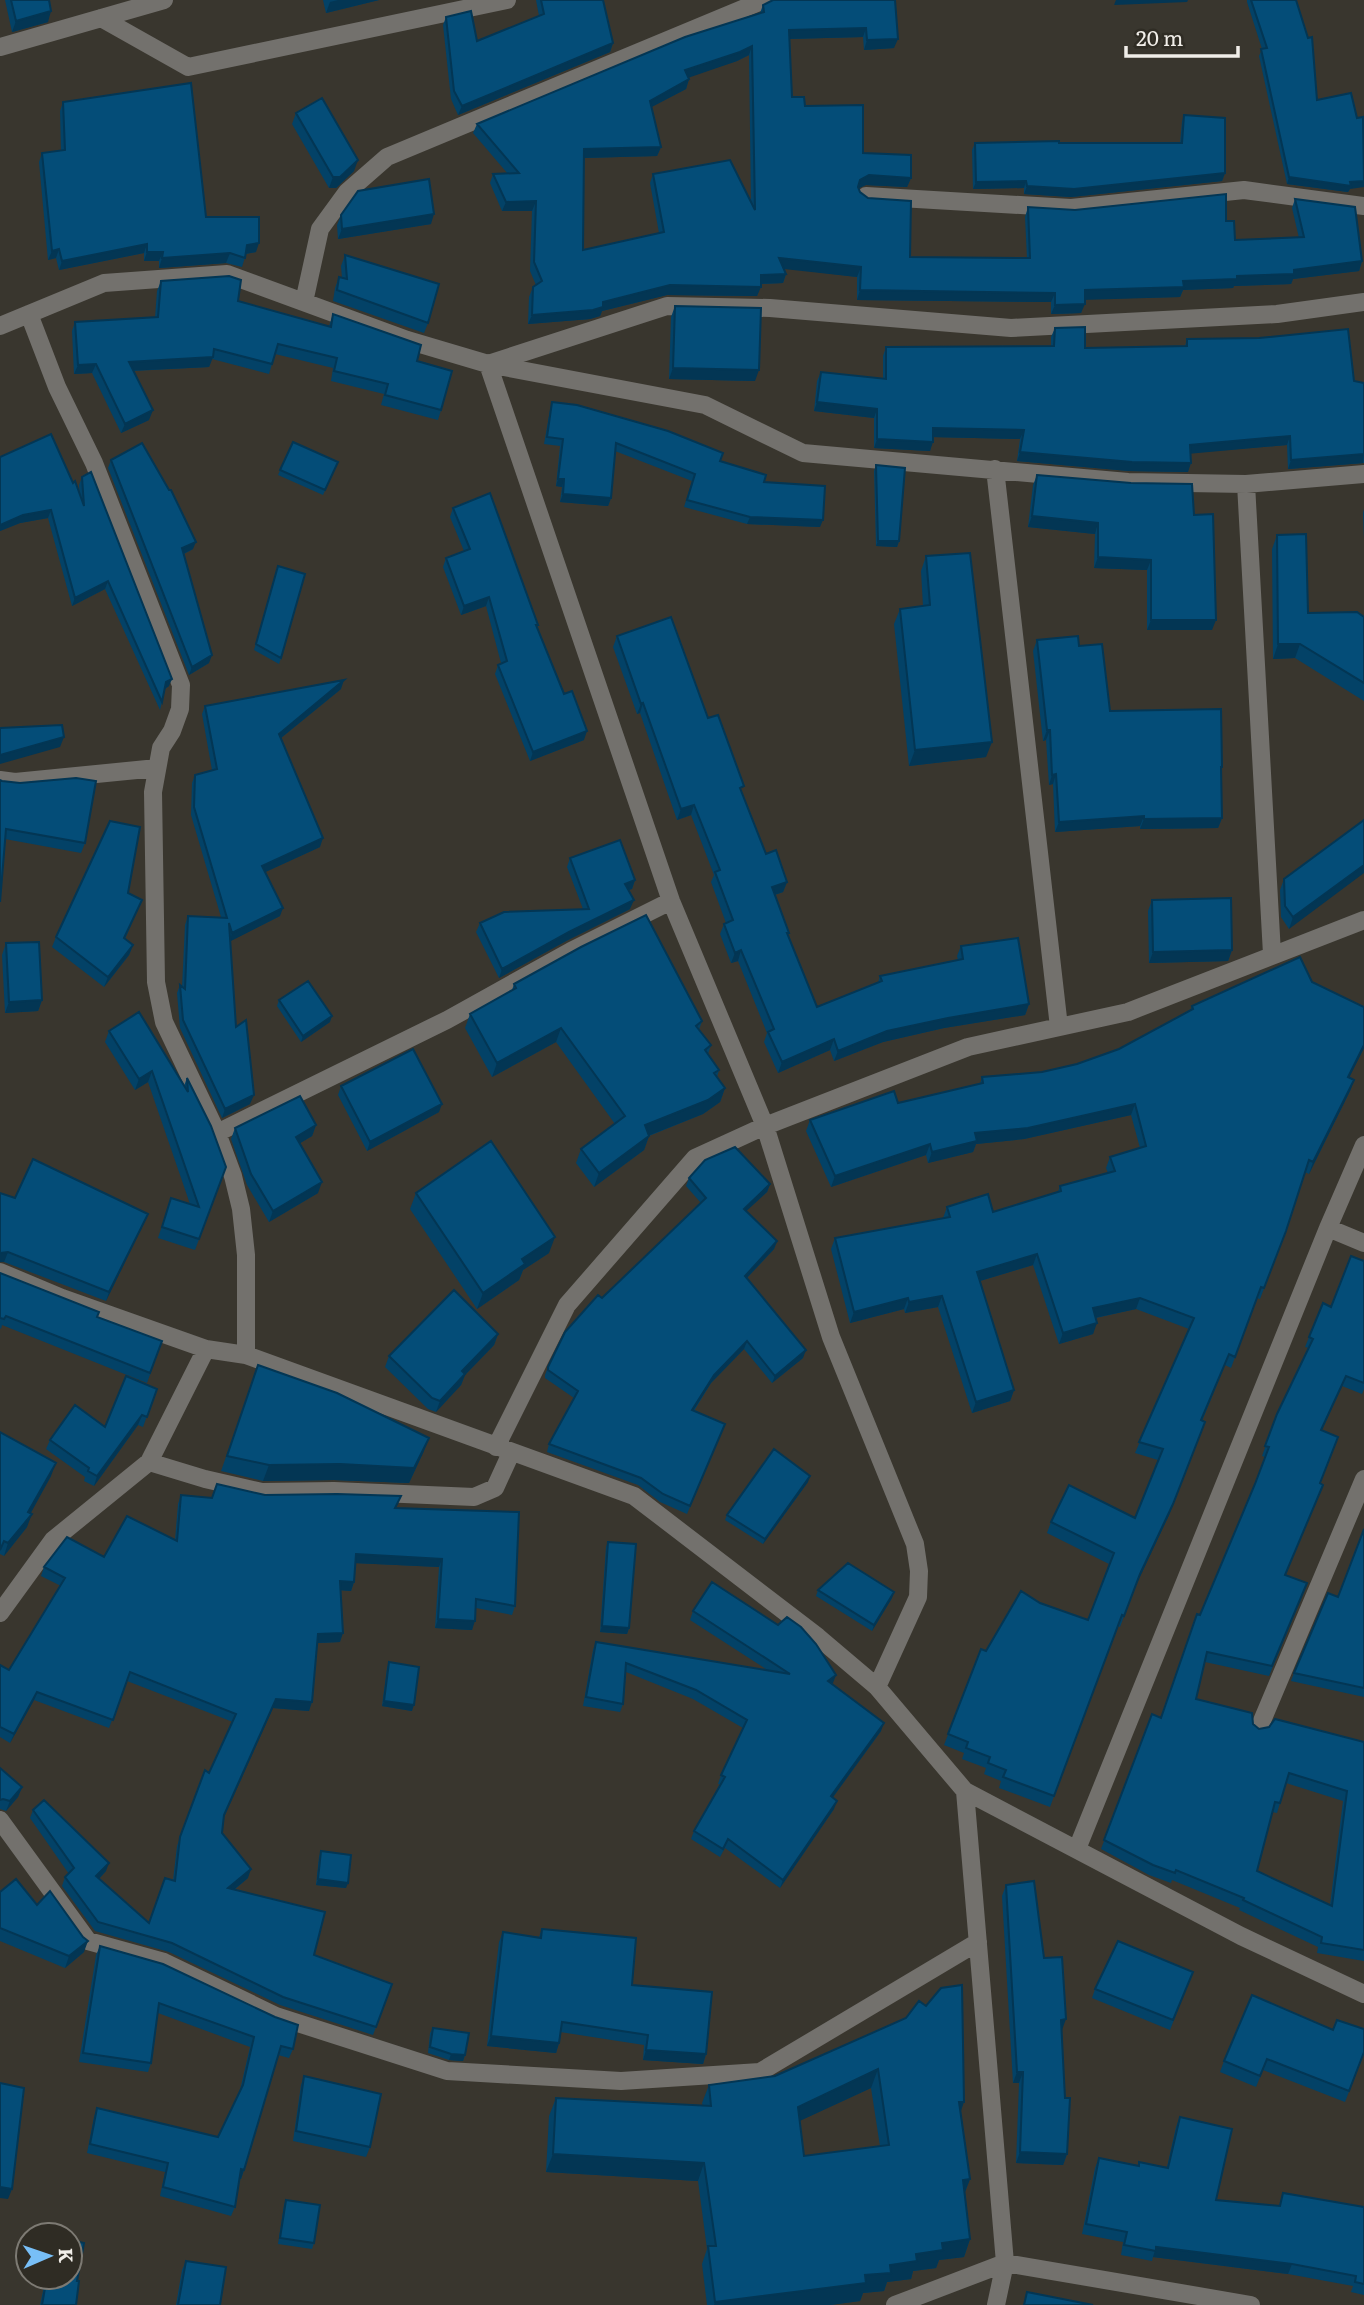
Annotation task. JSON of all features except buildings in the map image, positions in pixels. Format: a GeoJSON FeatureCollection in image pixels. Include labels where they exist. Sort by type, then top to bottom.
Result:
{"type":"FeatureCollection","features":[{"type":"Feature","properties":{"kind":"street"},"geometry":{"type":"LineString","coordinates":[[0,47],[164,0]]}},
{"type":"Feature","properties":{"kind":"street"},"geometry":{"type":"LineString","coordinates":[[101,18],[188,66],[508,0]]}},
{"type":"Feature","properties":{"kind":"street"},"geometry":{"type":"LineString","coordinates":[[304,302],[320,229],[347,192],[387,157],[764,0]]}},
{"type":"Feature","properties":{"kind":"street"},"geometry":{"type":"LineString","coordinates":[[866,196],[1072,208],[1244,190],[1364,206]]}},
{"type":"Feature","properties":{"kind":"street"},"geometry":{"type":"LineString","coordinates":[[0,326],[104,283],[227,274],[407,340],[488,364],[705,405],[803,453],[1128,482],[1246,484],[1364,474]]}},
{"type":"Feature","properties":{"kind":"street"},"geometry":{"type":"LineString","coordinates":[[488,364],[667,306],[769,307],[1011,328],[1277,314],[1364,302]]}},
{"type":"Feature","properties":{"kind":"street"},"geometry":{"type":"LineString","coordinates":[[29,314],[57,387],[94,463],[181,685],[180,709],[177,720],[161,748],[153,792],[156,982],[159,1003],[172,1040],[217,1133],[241,1209],[246,1255],[246,1354]]}},
{"type":"Feature","properties":{"kind":"street"},"geometry":{"type":"LineString","coordinates":[[488,364],[671,901],[765,1126],[831,1337],[915,1544],[919,1571],[918,1597],[877,1687]]}},
{"type":"Feature","properties":{"kind":"street"},"geometry":{"type":"LineString","coordinates":[[995,469],[1059,1027]]}},
{"type":"Feature","properties":{"kind":"street"},"geometry":{"type":"LineString","coordinates":[[1246,484],[1272,954]]}},
{"type":"Feature","properties":{"kind":"street"},"geometry":{"type":"LineString","coordinates":[[0,780],[16,782],[158,768]]}},
{"type":"Feature","properties":{"kind":"street"},"geometry":{"type":"LineString","coordinates":[[217,1133],[447,1020],[571,951],[671,901]]}},
{"type":"Feature","properties":{"kind":"street"},"geometry":{"type":"LineString","coordinates":[[149,1462],[262,1492],[474,1497],[495,1488],[504,1450],[567,1305],[695,1158],[765,1126],[968,1047],[1128,1012],[1364,919]]}},
{"type":"Feature","properties":{"kind":"street"},"geometry":{"type":"LineString","coordinates":[[1077,1850],[1364,1145]]}},
{"type":"Feature","properties":{"kind":"street"},"geometry":{"type":"LineString","coordinates":[[1328,1228],[1364,1243]]}},
{"type":"Feature","properties":{"kind":"street"},"geometry":{"type":"LineString","coordinates":[[0,1272],[62,1298],[206,1349],[246,1354],[634,1496],[818,1637],[877,1687],[965,1791],[1241,1936],[1364,1994]]}},
{"type":"Feature","properties":{"kind":"street"},"geometry":{"type":"LineString","coordinates":[[0,1613],[53,1540],[149,1462],[206,1349]]}},
{"type":"Feature","properties":{"kind":"street"},"geometry":{"type":"LineString","coordinates":[[1259,1728],[1364,1479]]}},
{"type":"Feature","properties":{"kind":"street"},"geometry":{"type":"LineString","coordinates":[[965,1791],[1004,2263],[996,2305]]}},
{"type":"Feature","properties":{"kind":"street"},"geometry":{"type":"LineString","coordinates":[[0,1820],[88,1941],[164,1962],[276,2016],[447,2071],[621,2081],[760,2072],[978,1942]]}},
{"type":"Feature","properties":{"kind":"street"},"geometry":{"type":"LineString","coordinates":[[895,2305],[1004,2263],[1244,2304]]}}]}
